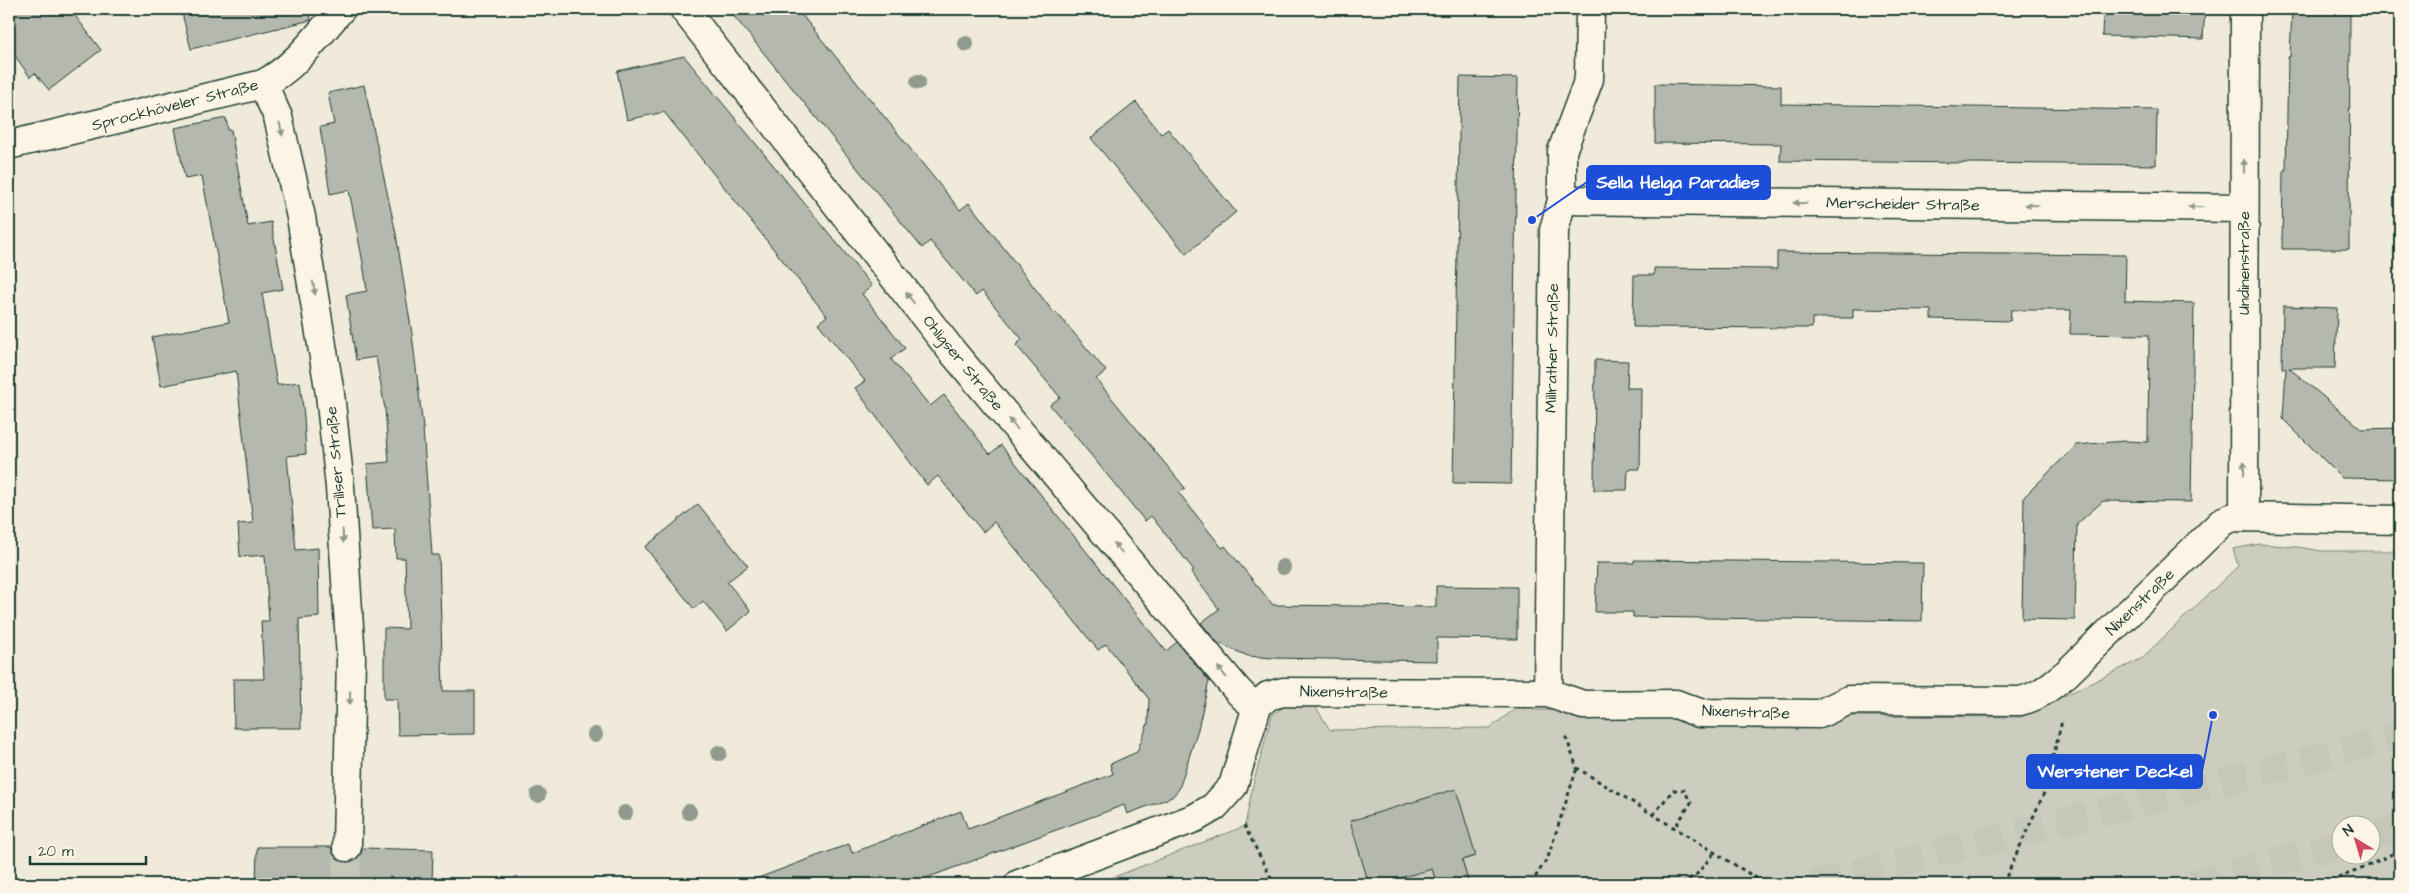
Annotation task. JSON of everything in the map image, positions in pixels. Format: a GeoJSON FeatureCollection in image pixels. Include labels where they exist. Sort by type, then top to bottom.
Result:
{"type":"FeatureCollection","features":[{"type":"Feature","properties":{"kind":"street","name":"Sprockhöveler Straße"},"geometry":{"type":"LineString","coordinates":[[9,144],[263,84],[281,75],[293,64],[341,9]]}},
{"type":"Feature","properties":{"kind":"street","name":"Ohligser Straße"},"geometry":{"type":"LineString","coordinates":[[684,9],[951,350],[1238,691],[1257,706]]}},
{"type":"Feature","properties":{"kind":"street","name":"Millrather Straße"},"geometry":{"type":"LineString","coordinates":[[1548,693],[1554,230],[1562,200],[1562,151],[1589,79],[1590,9]]}},
{"type":"Feature","properties":{"kind":"street","name":"Undinenstraße"},"geometry":{"type":"LineString","coordinates":[[2244,517],[2243,208],[2246,9]]}},
{"type":"Feature","properties":{"kind":"street","name":"Trillser Straße"},"geometry":{"type":"LineString","coordinates":[[263,84],[278,117],[301,217],[330,394],[340,487],[351,658],[347,848]]}},
{"type":"Feature","properties":{"kind":"street","name":"Merscheider Straße"},"geometry":{"type":"LineString","coordinates":[[1562,200],[2243,208]]}},
{"type":"Feature","properties":{"kind":"street","name":"Nixenstraße"},"geometry":{"type":"LineString","coordinates":[[1257,706],[1268,696],[1283,692],[1548,693],[1583,705],[1676,704],[1699,713],[1819,714],[1849,700],[2020,701],[2032,698],[2045,691],[2067,673],[2223,521],[2234,517],[2400,520]]}},
{"type":"Feature","properties":{"kind":"street"},"geometry":{"type":"LineString","coordinates":[[1019,884],[1195,818],[1224,798],[1233,786],[1257,706]]}},
{"type":"Feature","properties":{"kind":"path"},"geometry":{"type":"LineString","coordinates":[[2003,884],[2044,793],[2064,712],[2067,673]]}},
{"type":"Feature","properties":{"kind":"path"},"geometry":{"type":"LineString","coordinates":[[1531,884],[1548,857],[1578,768],[1564,726],[1548,693]]}},
{"type":"Feature","properties":{"kind":"path"},"geometry":{"type":"LineString","coordinates":[[1578,768],[1766,884]]}},
{"type":"Feature","properties":{"kind":"path"},"geometry":{"type":"LineString","coordinates":[[1654,815],[1673,790],[1684,790],[1691,803],[1674,827]]}},
{"type":"Feature","properties":{"kind":"path"},"geometry":{"type":"LineString","coordinates":[[1224,798],[1245,827],[1274,884]]}},
{"type":"Feature","properties":{"kind":"path"},"geometry":{"type":"LineString","coordinates":[[2323,884],[2366,867],[2400,850]]}},
{"type":"Feature","properties":{"kind":"path"},"geometry":{"type":"LineString","coordinates":[[1682,884],[1697,874],[1715,852]]}},
{"type":"Feature","properties":{"kind":"shaded area"},"geometry":{"type":"Polygon","coordinates":[[[2260,544],[2321,551],[2400,551],[2400,884],[1096,884],[1245,826],[1252,789],[1272,715],[1288,704],[1315,706],[1330,730],[1490,728],[1515,709],[1830,721],[1849,716],[2020,717],[2141,659],[2238,566],[2233,549],[2260,544]]]}},
{"type":"Feature","properties":{"kind":"building"},"geometry":{"type":"Polygon","coordinates":[[[9,9],[70,9],[101,50],[49,90],[35,73],[30,77],[9,47],[9,9]]]}},
{"type":"Feature","properties":{"kind":"building"},"geometry":{"type":"Polygon","coordinates":[[[181,9],[309,9],[311,20],[191,49],[181,9]]]}},
{"type":"Feature","properties":{"kind":"building"},"geometry":{"type":"Polygon","coordinates":[[[728,9],[797,9],[960,210],[969,203],[1054,313],[1056,312],[1106,371],[1096,379],[1185,488],[1179,493],[1222,548],[1225,546],[1273,605],[1436,607],[1436,586],[1517,587],[1517,639],[1437,638],[1437,661],[1248,656],[1218,643],[1201,623],[1219,609],[1191,572],[1194,570],[1151,516],[1145,521],[1050,405],[1060,397],[1016,345],[1022,339],[982,291],[976,296],[930,241],[922,248],[728,9]]]}},
{"type":"Feature","properties":{"kind":"building"},"geometry":{"type":"Polygon","coordinates":[[[2103,9],[2205,9],[2203,39],[2102,36],[2103,9]]]}},
{"type":"Feature","properties":{"kind":"building"},"geometry":{"type":"Polygon","coordinates":[[[2292,9],[2350,9],[2349,249],[2282,249],[2283,171],[2286,171],[2288,57],[2290,57],[2292,9]]]}},
{"type":"Feature","properties":{"kind":"building"},"geometry":{"type":"Polygon","coordinates":[[[684,56],[872,286],[862,294],[905,348],[891,359],[930,406],[944,395],[990,454],[1001,445],[1166,651],[1177,642],[1209,681],[1198,729],[1179,789],[1172,797],[1127,814],[1124,805],[910,884],[750,884],[750,881],[849,844],[852,853],[961,811],[968,829],[1113,774],[1110,764],[1137,752],[1148,723],[1149,699],[1106,644],[1098,650],[994,522],[983,532],[938,476],[927,485],[855,388],[865,381],[818,323],[827,316],[664,112],[627,120],[617,71],[684,56]]]}},
{"type":"Feature","properties":{"kind":"building"},"geometry":{"type":"Polygon","coordinates":[[[1460,77],[1518,78],[1511,484],[1453,483],[1460,77]]]}},
{"type":"Feature","properties":{"kind":"building"},"geometry":{"type":"Polygon","coordinates":[[[1655,84],[1781,86],[1781,104],[2157,110],[2156,165],[1780,161],[1781,144],[1655,143],[1655,84]]]}},
{"type":"Feature","properties":{"kind":"building"},"geometry":{"type":"Polygon","coordinates":[[[364,85],[396,234],[412,334],[423,428],[432,555],[439,555],[443,691],[475,691],[475,734],[398,735],[397,699],[384,699],[384,628],[407,629],[405,558],[396,558],[395,529],[372,530],[367,464],[389,462],[385,409],[376,357],[356,360],[346,295],[367,291],[363,263],[349,190],[330,194],[320,127],[334,124],[328,93],[364,85]]]}},
{"type":"Feature","properties":{"kind":"building"},"geometry":{"type":"Polygon","coordinates":[[[1136,102],[1161,134],[1168,129],[1236,212],[1186,254],[1091,138],[1136,102]]]}},
{"type":"Feature","properties":{"kind":"building"},"geometry":{"type":"Polygon","coordinates":[[[226,118],[228,130],[231,130],[248,226],[271,222],[283,289],[262,293],[277,385],[300,382],[306,454],[287,456],[296,550],[318,548],[319,617],[299,619],[301,728],[234,728],[233,679],[264,679],[261,621],[269,621],[265,555],[240,557],[238,524],[253,523],[236,371],[161,386],[152,337],[229,322],[202,176],[185,179],[175,128],[226,118]]]}},
{"type":"Feature","properties":{"kind":"building"},"geometry":{"type":"Polygon","coordinates":[[[1777,252],[2126,255],[2125,301],[2194,303],[2191,502],[2103,501],[2077,524],[2075,620],[2022,619],[2024,497],[2076,445],[2125,441],[2148,442],[2149,335],[2070,334],[2071,310],[2011,310],[2010,321],[1931,319],[1931,310],[1853,309],[1853,318],[1812,318],[1812,328],[1633,327],[1634,275],[1654,275],[1654,268],[1777,269],[1777,252]]]}},
{"type":"Feature","properties":{"kind":"building"},"geometry":{"type":"Polygon","coordinates":[[[2283,306],[2337,308],[2335,368],[2289,368],[2362,429],[2400,428],[2400,479],[2342,478],[2283,419],[2286,368],[2282,368],[2283,306]]]}},
{"type":"Feature","properties":{"kind":"building"},"geometry":{"type":"Polygon","coordinates":[[[1595,360],[1628,361],[1627,388],[1641,388],[1640,469],[1628,469],[1627,490],[1594,490],[1595,360]]]}},
{"type":"Feature","properties":{"kind":"building"},"geometry":{"type":"Polygon","coordinates":[[[698,504],[748,566],[727,582],[751,611],[727,631],[703,601],[694,609],[645,547],[698,504]]]}},
{"type":"Feature","properties":{"kind":"building"},"geometry":{"type":"Polygon","coordinates":[[[1634,560],[1923,563],[1922,621],[1633,617],[1633,612],[1595,612],[1597,563],[1634,563],[1634,560]]]}},
{"type":"Feature","properties":{"kind":"building"},"geometry":{"type":"Polygon","coordinates":[[[1456,789],[1476,856],[1462,860],[1469,884],[1437,884],[1432,869],[1377,884],[1369,884],[1350,821],[1456,789]]]}},
{"type":"Feature","properties":{"kind":"building"},"geometry":{"type":"Polygon","coordinates":[[[257,847],[331,847],[334,855],[346,863],[355,860],[363,848],[433,850],[432,884],[256,884],[257,847]]]}},
{"type":"Feature","properties":{"kind":"tunnel"},"geometry":{"type":"LineString","coordinates":[[1814,884],[2295,764],[2400,735]]}},
{"type":"Feature","properties":{"kind":"tunnel"},"geometry":{"type":"LineString","coordinates":[[2382,833],[2400,828]]}},
{"type":"Feature","properties":{"kind":"tunnel"},"geometry":{"type":"LineString","coordinates":[[346,884],[347,847]]}},
{"type":"Feature","properties":{"kind":"tunnel"},"geometry":{"type":"LineString","coordinates":[[2191,884],[2332,847]]}},
{"type":"Feature","properties":{"kind":"place","name":"Sella Helga Paradies"},"geometry":{"type":"Point","coordinates":[1532,220]}},
{"type":"Feature","properties":{"kind":"place","name":"Werstener Deckel"},"geometry":{"type":"Point","coordinates":[2213,715]}}]}
